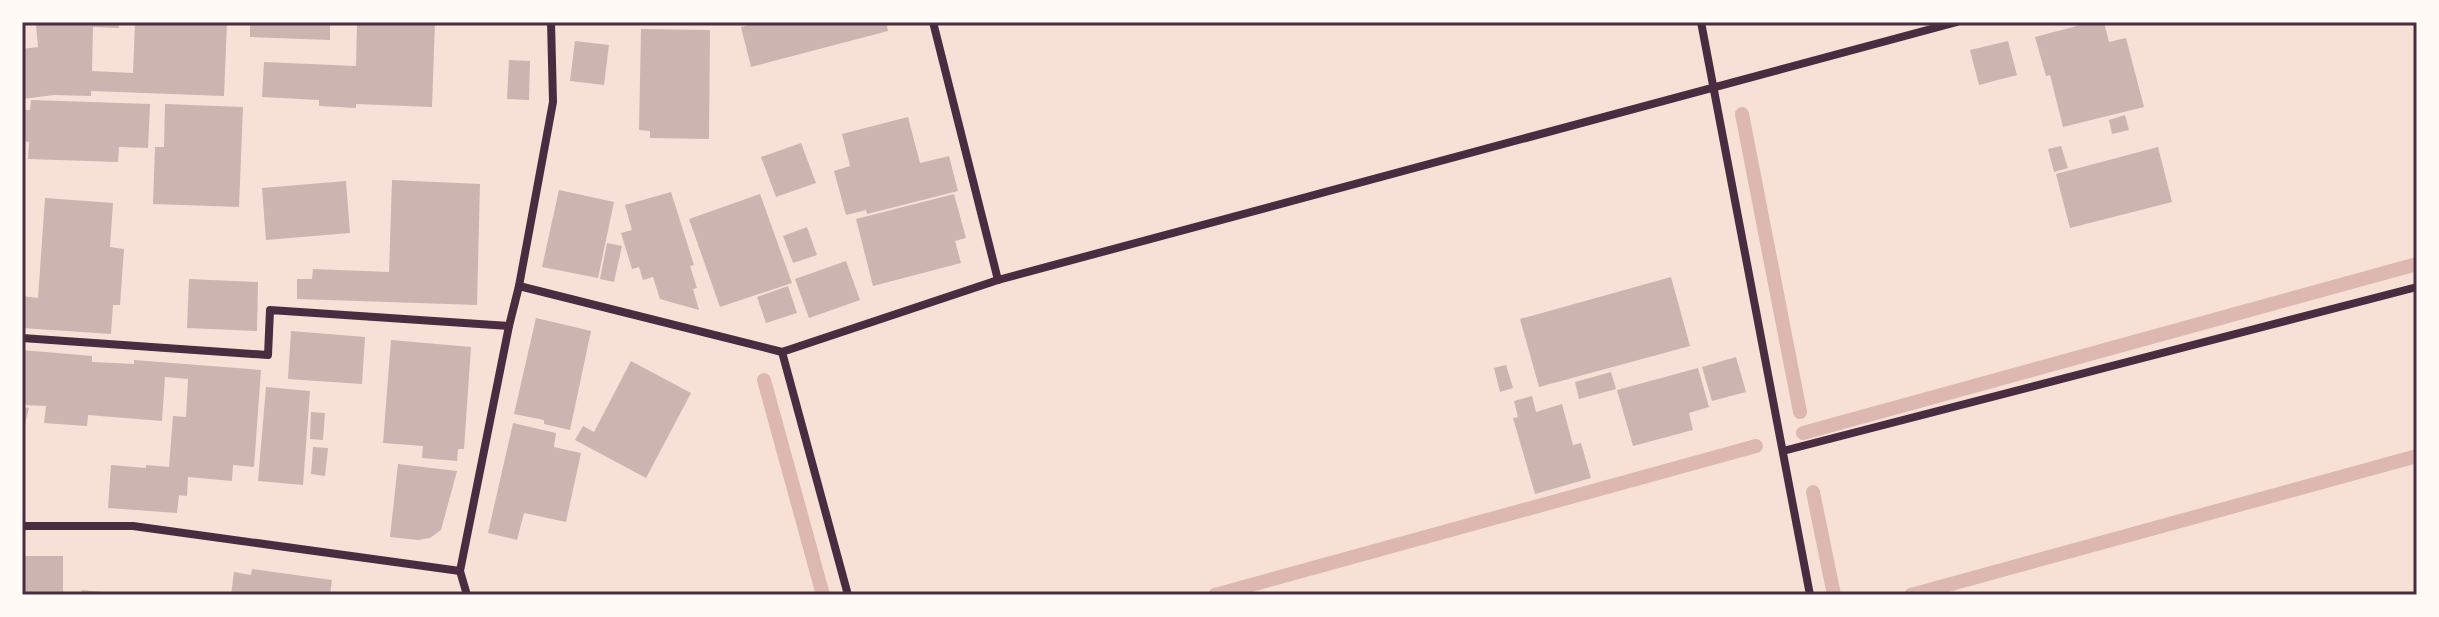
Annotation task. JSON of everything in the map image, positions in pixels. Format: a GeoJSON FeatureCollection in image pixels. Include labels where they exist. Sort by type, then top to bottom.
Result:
{"type":"FeatureCollection","features":[{"type":"Feature","properties":{"kind":"street"},"geometry":{"type":"LineString","coordinates":[[467,595],[460,571],[519,286],[553,102],[551,22]]}},
{"type":"Feature","properties":{"kind":"street"},"geometry":{"type":"LineString","coordinates":[[933,22],[998,280]]}},
{"type":"Feature","properties":{"kind":"street"},"geometry":{"type":"LineString","coordinates":[[1701,22],[1810,595]]}},
{"type":"Feature","properties":{"kind":"street"},"geometry":{"type":"LineString","coordinates":[[519,286],[782,352],[998,280],[1957,22]]}},
{"type":"Feature","properties":{"kind":"street"},"geometry":{"type":"LineString","coordinates":[[1783,451],[2417,287]]}},
{"type":"Feature","properties":{"kind":"street"},"geometry":{"type":"LineString","coordinates":[[22,338],[268,355],[270,310],[509,326]]}},
{"type":"Feature","properties":{"kind":"street"},"geometry":{"type":"LineString","coordinates":[[782,352],[848,595]]}},
{"type":"Feature","properties":{"kind":"street"},"geometry":{"type":"LineString","coordinates":[[22,526],[133,526],[460,571]]}},
{"type":"Feature","properties":{"kind":"building"},"geometry":{"type":"Polygon","coordinates":[[[25,22],[118,22],[119,28],[93,27],[92,71],[133,73],[135,22],[227,22],[224,96],[91,91],[91,96],[54,95],[22,99],[22,49],[38,47],[36,25],[25,22]]]}},
{"type":"Feature","properties":{"kind":"building"},"geometry":{"type":"Polygon","coordinates":[[[250,22],[330,22],[330,40],[250,37],[250,22]]]}},
{"type":"Feature","properties":{"kind":"building"},"geometry":{"type":"Polygon","coordinates":[[[357,22],[435,22],[432,107],[319,106],[319,100],[262,97],[264,62],[356,66],[357,22]]]}},
{"type":"Feature","properties":{"kind":"building"},"geometry":{"type":"Polygon","coordinates":[[[760,22],[886,22],[888,31],[751,67],[741,27],[760,22]]]}},
{"type":"Feature","properties":{"kind":"building"},"geometry":{"type":"Polygon","coordinates":[[[2092,22],[2104,22],[2109,42],[2126,38],[2144,107],[2063,127],[2050,75],[2046,76],[2035,37],[2092,22]]]}},
{"type":"Feature","properties":{"kind":"building"},"geometry":{"type":"Polygon","coordinates":[[[641,29],[710,30],[709,139],[650,138],[650,131],[639,130],[641,29]]]}},
{"type":"Feature","properties":{"kind":"building"},"geometry":{"type":"Polygon","coordinates":[[[575,41],[609,45],[604,85],[570,81],[575,41]]]}},
{"type":"Feature","properties":{"kind":"building"},"geometry":{"type":"Polygon","coordinates":[[[2008,41],[2017,75],[1979,85],[1970,50],[2008,41]]]}},
{"type":"Feature","properties":{"kind":"building"},"geometry":{"type":"Polygon","coordinates":[[[509,60],[530,61],[529,100],[507,99],[509,60]]]}},
{"type":"Feature","properties":{"kind":"building"},"geometry":{"type":"Polygon","coordinates":[[[31,100],[150,104],[148,148],[119,147],[118,162],[28,159],[29,142],[22,141],[22,110],[30,110],[31,100]]]}},
{"type":"Feature","properties":{"kind":"building"},"geometry":{"type":"Polygon","coordinates":[[[165,104],[243,107],[239,207],[153,204],[155,147],[164,147],[165,104]]]}},
{"type":"Feature","properties":{"kind":"building"},"geometry":{"type":"Polygon","coordinates":[[[2125,115],[2129,130],[2112,134],[2109,120],[2125,115]]]}},
{"type":"Feature","properties":{"kind":"building"},"geometry":{"type":"Polygon","coordinates":[[[908,117],[920,163],[949,156],[958,191],[867,214],[866,210],[846,215],[834,171],[850,166],[842,134],[908,117]]]}},
{"type":"Feature","properties":{"kind":"building"},"geometry":{"type":"Polygon","coordinates":[[[801,143],[816,183],[776,197],[761,157],[801,143]]]}},
{"type":"Feature","properties":{"kind":"building"},"geometry":{"type":"Polygon","coordinates":[[[2061,146],[2068,168],[2054,172],[2048,149],[2061,146]]]}},
{"type":"Feature","properties":{"kind":"building"},"geometry":{"type":"Polygon","coordinates":[[[2158,147],[2172,202],[2070,228],[2056,174],[2158,147]]]}},
{"type":"Feature","properties":{"kind":"building"},"geometry":{"type":"Polygon","coordinates":[[[392,180],[480,184],[477,305],[297,299],[297,279],[312,279],[313,269],[389,272],[392,180]]]}},
{"type":"Feature","properties":{"kind":"building"},"geometry":{"type":"Polygon","coordinates":[[[346,181],[350,233],[266,240],[262,188],[346,181]]]}},
{"type":"Feature","properties":{"kind":"building"},"geometry":{"type":"Polygon","coordinates":[[[559,190],[614,202],[598,278],[542,267],[559,190]]]}},
{"type":"Feature","properties":{"kind":"building"},"geometry":{"type":"Polygon","coordinates":[[[671,192],[694,265],[690,266],[697,288],[693,289],[699,310],[660,299],[653,277],[643,280],[639,267],[632,269],[621,233],[632,230],[625,205],[671,192]]]}},
{"type":"Feature","properties":{"kind":"building"},"geometry":{"type":"Polygon","coordinates":[[[760,194],[792,283],[720,307],[689,219],[760,194]]]}},
{"type":"Feature","properties":{"kind":"building"},"geometry":{"type":"Polygon","coordinates":[[[954,194],[966,238],[955,241],[961,263],[873,286],[856,219],[954,194]]]}},
{"type":"Feature","properties":{"kind":"building"},"geometry":{"type":"Polygon","coordinates":[[[45,198],[113,203],[110,247],[124,249],[120,305],[113,305],[111,334],[22,328],[22,296],[38,298],[45,198]]]}},
{"type":"Feature","properties":{"kind":"building"},"geometry":{"type":"Polygon","coordinates":[[[807,227],[817,255],[793,263],[783,236],[807,227]]]}},
{"type":"Feature","properties":{"kind":"building"},"geometry":{"type":"Polygon","coordinates":[[[607,243],[622,246],[614,282],[600,279],[607,243]]]}},
{"type":"Feature","properties":{"kind":"building"},"geometry":{"type":"Polygon","coordinates":[[[846,261],[860,300],[809,318],[795,279],[846,261]]]}},
{"type":"Feature","properties":{"kind":"building"},"geometry":{"type":"Polygon","coordinates":[[[1671,277],[1690,346],[1539,387],[1520,319],[1671,277]]]}},
{"type":"Feature","properties":{"kind":"building"},"geometry":{"type":"Polygon","coordinates":[[[189,279],[258,282],[257,331],[187,328],[189,279]]]}},
{"type":"Feature","properties":{"kind":"building"},"geometry":{"type":"Polygon","coordinates":[[[788,286],[797,313],[766,323],[757,297],[788,286]]]}},
{"type":"Feature","properties":{"kind":"building"},"geometry":{"type":"Polygon","coordinates":[[[536,318],[591,331],[570,430],[544,424],[544,420],[514,414],[536,318]]]}},
{"type":"Feature","properties":{"kind":"building"},"geometry":{"type":"Polygon","coordinates":[[[291,331],[365,337],[362,384],[288,379],[291,331]]]}},
{"type":"Feature","properties":{"kind":"building"},"geometry":{"type":"Polygon","coordinates":[[[391,340],[471,347],[464,449],[458,449],[457,461],[422,458],[423,446],[383,443],[391,340]]]}},
{"type":"Feature","properties":{"kind":"building"},"geometry":{"type":"Polygon","coordinates":[[[22,350],[92,356],[92,362],[134,364],[134,360],[261,370],[254,467],[233,465],[232,481],[188,477],[187,496],[179,495],[177,513],[108,508],[111,465],[169,467],[173,416],[186,417],[188,379],[165,377],[162,421],[88,415],[87,426],[44,423],[46,406],[22,405],[22,350]]]}},
{"type":"Feature","properties":{"kind":"building"},"geometry":{"type":"Polygon","coordinates":[[[1736,357],[1746,392],[1712,401],[1702,367],[1736,357]]]}},
{"type":"Feature","properties":{"kind":"building"},"geometry":{"type":"Polygon","coordinates":[[[631,361],[691,393],[646,478],[575,440],[583,426],[594,432],[631,361]]]}},
{"type":"Feature","properties":{"kind":"building"},"geometry":{"type":"Polygon","coordinates":[[[1506,365],[1513,388],[1500,392],[1494,368],[1506,365]]]}},
{"type":"Feature","properties":{"kind":"building"},"geometry":{"type":"Polygon","coordinates":[[[1698,368],[1709,407],[1689,413],[1693,430],[1633,446],[1617,390],[1698,368]]]}},
{"type":"Feature","properties":{"kind":"building"},"geometry":{"type":"Polygon","coordinates":[[[1611,372],[1616,389],[1579,399],[1575,382],[1611,372]]]}},
{"type":"Feature","properties":{"kind":"building"},"geometry":{"type":"Polygon","coordinates":[[[266,387],[310,391],[303,485],[258,481],[266,387]]]}},
{"type":"Feature","properties":{"kind":"building"},"geometry":{"type":"Polygon","coordinates":[[[1532,396],[1536,412],[1562,404],[1573,445],[1581,443],[1591,478],[1535,494],[1513,418],[1518,417],[1514,401],[1532,396]]]}},
{"type":"Feature","properties":{"kind":"building"},"geometry":{"type":"Polygon","coordinates":[[[22,407],[29,408],[23,432],[22,432],[22,407]]]}},
{"type":"Feature","properties":{"kind":"building"},"geometry":{"type":"Polygon","coordinates":[[[311,412],[325,413],[323,440],[310,439],[311,412]]]}},
{"type":"Feature","properties":{"kind":"building"},"geometry":{"type":"Polygon","coordinates":[[[513,423],[556,433],[554,447],[581,453],[566,522],[524,513],[517,540],[488,533],[513,423]]]}},
{"type":"Feature","properties":{"kind":"building"},"geometry":{"type":"Polygon","coordinates":[[[313,447],[328,448],[325,476],[311,474],[313,447]]]}},
{"type":"Feature","properties":{"kind":"building"},"geometry":{"type":"Polygon","coordinates":[[[398,464],[457,471],[441,530],[430,538],[390,537],[398,464]]]}},
{"type":"Feature","properties":{"kind":"building"},"geometry":{"type":"Polygon","coordinates":[[[22,556],[63,556],[63,595],[22,595],[22,556]]]}},
{"type":"Feature","properties":{"kind":"building"},"geometry":{"type":"Polygon","coordinates":[[[252,569],[332,580],[330,595],[231,595],[234,572],[251,575],[252,569]]]}},
{"type":"Feature","properties":{"kind":"building"},"geometry":{"type":"Polygon","coordinates":[[[82,590],[114,593],[114,595],[81,595],[82,590]]]}},
{"type":"Feature","properties":{"kind":"waterway"},"geometry":{"type":"LineString","coordinates":[[1742,114],[1800,412]]}},
{"type":"Feature","properties":{"kind":"waterway"},"geometry":{"type":"LineString","coordinates":[[1803,433],[2417,264]]}},
{"type":"Feature","properties":{"kind":"waterway"},"geometry":{"type":"LineString","coordinates":[[764,380],[823,595]]}},
{"type":"Feature","properties":{"kind":"waterway"},"geometry":{"type":"LineString","coordinates":[[1215,595],[1756,446]]}},
{"type":"Feature","properties":{"kind":"waterway"},"geometry":{"type":"LineString","coordinates":[[1911,595],[2417,456]]}},
{"type":"Feature","properties":{"kind":"waterway"},"geometry":{"type":"LineString","coordinates":[[1813,492],[1834,595]]}}]}
